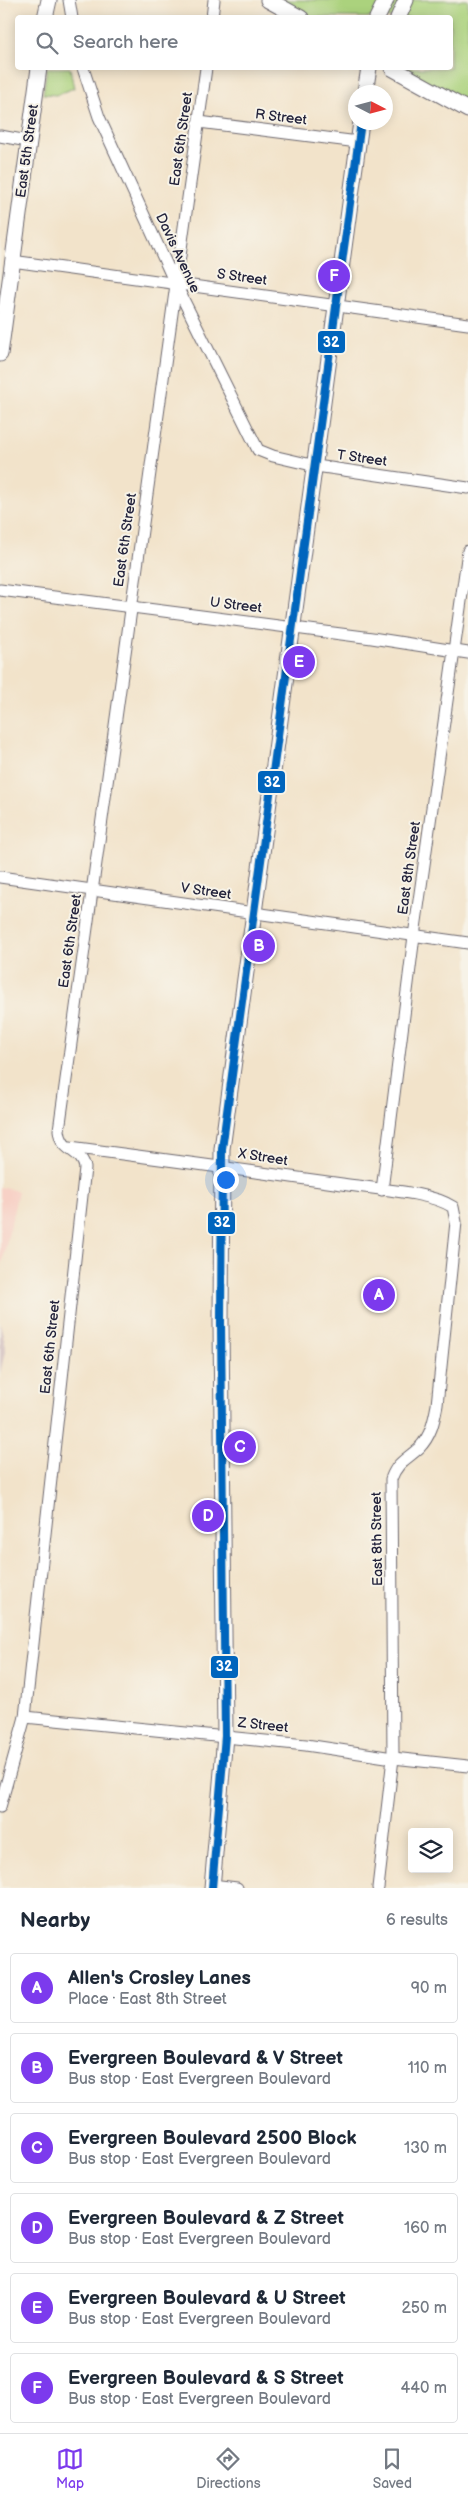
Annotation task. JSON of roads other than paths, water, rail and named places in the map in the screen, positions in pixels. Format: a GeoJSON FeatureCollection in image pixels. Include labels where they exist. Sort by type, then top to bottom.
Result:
{"type":"FeatureCollection","features":[{"type":"Feature","properties":{"kind":"street"},"geometry":{"type":"LineString","coordinates":[[46,15],[49,0]]}},
{"type":"Feature","properties":{"kind":"street"},"geometry":{"type":"LineString","coordinates":[[69,0],[72,15]]}},
{"type":"Feature","properties":{"kind":"street"},"geometry":{"type":"LineString","coordinates":[[212,15],[214,0]]}},
{"type":"Feature","properties":{"kind":"street"},"geometry":{"type":"LineString","coordinates":[[268,0],[296,15]]}},
{"type":"Feature","properties":{"kind":"street"},"geometry":{"type":"LineString","coordinates":[[378,15],[386,0]]}},
{"type":"Feature","properties":{"kind":"street"},"geometry":{"type":"LineString","coordinates":[[399,15],[406,0]]}},
{"type":"Feature","properties":{"kind":"street","name":"East 5th Street"},"geometry":{"type":"LineString","coordinates":[[0,354],[39,70]]}},
{"type":"Feature","properties":{"kind":"street","name":"Davis Avenue"},"geometry":{"type":"LineString","coordinates":[[84,70],[99,117],[175,283],[256,447]]}},
{"type":"Feature","properties":{"kind":"street","name":"East 6th Street"},"geometry":{"type":"LineString","coordinates":[[0,1807],[24,1717],[84,1168],[81,1157],[66,1147],[60,1137],[59,1130],[206,70]]}},
{"type":"Feature","properties":{"kind":"street"},"geometry":{"type":"LineString","coordinates":[[366,85],[369,70]]}},
{"type":"Feature","properties":{"kind":"street"},"geometry":{"type":"LineString","coordinates":[[396,70],[468,110]]}},
{"type":"Feature","properties":{"kind":"street","name":"R Street"},"geometry":{"type":"LineString","coordinates":[[199,122],[358,142]]}},
{"type":"Feature","properties":{"kind":"street"},"geometry":{"type":"LineString","coordinates":[[237,1888],[212,1887],[225,1736],[221,1323],[222,1149],[316,466],[360,130]]}},
{"type":"Feature","properties":{"kind":"street"},"geometry":{"type":"LineString","coordinates":[[0,136],[28,140]]}},
{"type":"Feature","properties":{"kind":"street","name":"S Street"},"geometry":{"type":"LineString","coordinates":[[12,262],[468,324]]}},
{"type":"Feature","properties":{"kind":"street","name":"T Street"},"geometry":{"type":"LineString","coordinates":[[256,447],[261,452],[316,466],[468,488]]}},
{"type":"Feature","properties":{"kind":"street","name":"East 8th Street"},"geometry":{"type":"LineString","coordinates":[[382,1190],[414,936],[468,550]]}},
{"type":"Feature","properties":{"kind":"street","name":"U Street"},"geometry":{"type":"LineString","coordinates":[[0,590],[294,628],[468,653]]}},
{"type":"Feature","properties":{"kind":"street","name":"V Street"},"geometry":{"type":"LineString","coordinates":[[0,877],[468,943]]}},
{"type":"Feature","properties":{"kind":"street","name":"X Street"},"geometry":{"type":"LineString","coordinates":[[66,1147],[223,1166],[441,1199],[453,1207]]}},
{"type":"Feature","properties":{"kind":"street","name":"East 8th Street"},"geometry":{"type":"LineString","coordinates":[[378,1888],[393,1758],[391,1479],[396,1465],[420,1447],[432,1429],[437,1405],[456,1222],[453,1207]]}},
{"type":"Feature","properties":{"kind":"street","name":"Z Street"},"geometry":{"type":"LineString","coordinates":[[24,1717],[225,1736],[468,1766]]}},
{"type":"Feature","properties":{"kind":"place","name":"Evergreen Boulevard & S Street"},"geometry":{"type":"Point","coordinates":[334,276]}},
{"type":"Feature","properties":{"kind":"place","name":"Evergreen Boulevard & U Street"},"geometry":{"type":"Point","coordinates":[299,662]}},
{"type":"Feature","properties":{"kind":"place","name":"Evergreen Boulevard & V Street"},"geometry":{"type":"Point","coordinates":[259,946]}},
{"type":"Feature","properties":{"kind":"place","name":"Allen's Crosley Lanes"},"geometry":{"type":"Point","coordinates":[379,1295]}},
{"type":"Feature","properties":{"kind":"place","name":"Evergreen Boulevard 2500 Block"},"geometry":{"type":"Point","coordinates":[240,1447]}},
{"type":"Feature","properties":{"kind":"place","name":"Evergreen Boulevard & Z Street"},"geometry":{"type":"Point","coordinates":[208,1516]}}]}
